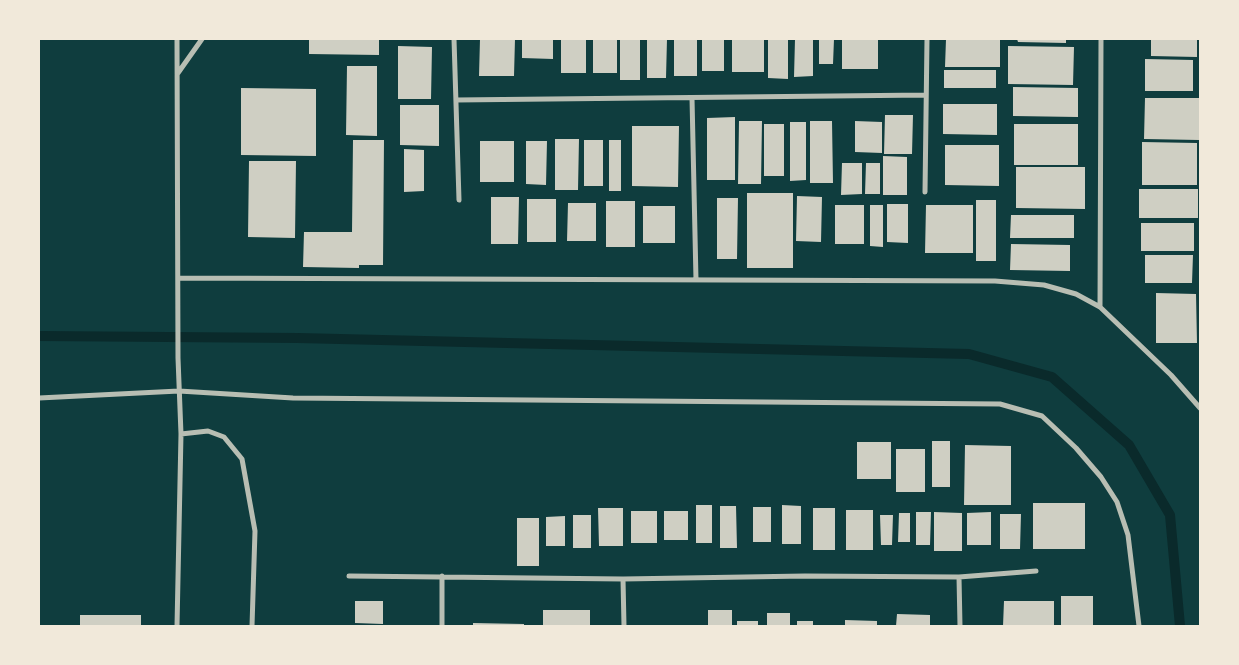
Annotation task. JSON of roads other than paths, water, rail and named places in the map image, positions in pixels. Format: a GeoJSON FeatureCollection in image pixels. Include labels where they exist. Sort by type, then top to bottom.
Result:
{"type":"FeatureCollection","features":[{"type":"Feature","properties":{"kind":"street"},"geometry":{"type":"LineString","coordinates":[[178,39],[178,358],[181,434],[178,626]]}},
{"type":"Feature","properties":{"kind":"street"},"geometry":{"type":"LineString","coordinates":[[177,74],[202,39]]}},
{"type":"Feature","properties":{"kind":"street"},"geometry":{"type":"LineString","coordinates":[[454,39],[459,200]]}},
{"type":"Feature","properties":{"kind":"street"},"geometry":{"type":"LineString","coordinates":[[926,192],[927,39]]}},
{"type":"Feature","properties":{"kind":"street"},"geometry":{"type":"LineString","coordinates":[[1100,307],[1101,39]]}},
{"type":"Feature","properties":{"kind":"street"},"geometry":{"type":"LineString","coordinates":[[456,100],[926,95]]}},
{"type":"Feature","properties":{"kind":"street"},"geometry":{"type":"LineString","coordinates":[[692,98],[696,280]]}},
{"type":"Feature","properties":{"kind":"street"},"geometry":{"type":"LineString","coordinates":[[179,278],[995,281],[1044,285],[1076,294],[1100,307],[1171,375],[1200,408]]}},
{"type":"Feature","properties":{"kind":"street"},"geometry":{"type":"LineString","coordinates":[[39,398],[179,391],[293,398],[1000,404],[1042,416],[1076,448],[1101,477],[1117,502],[1128,535],[1139,626]]}},
{"type":"Feature","properties":{"kind":"street"},"geometry":{"type":"LineString","coordinates":[[1194,401],[1200,401]]}},
{"type":"Feature","properties":{"kind":"street"},"geometry":{"type":"LineString","coordinates":[[181,434],[208,431],[224,437],[242,459],[255,531],[252,626]]}},
{"type":"Feature","properties":{"kind":"street"},"geometry":{"type":"LineString","coordinates":[[349,576],[623,579],[805,576],[959,577],[1036,571]]}},
{"type":"Feature","properties":{"kind":"street"},"geometry":{"type":"LineString","coordinates":[[442,576],[442,626]]}},
{"type":"Feature","properties":{"kind":"street"},"geometry":{"type":"LineString","coordinates":[[959,577],[960,626]]}},
{"type":"Feature","properties":{"kind":"street"},"geometry":{"type":"LineString","coordinates":[[623,579],[624,626]]}},
{"type":"Feature","properties":{"kind":"waterway"},"geometry":{"type":"LineString","coordinates":[[39,336],[298,338],[969,354],[1052,377],[1129,445],[1170,515],[1180,626]]}}]}
